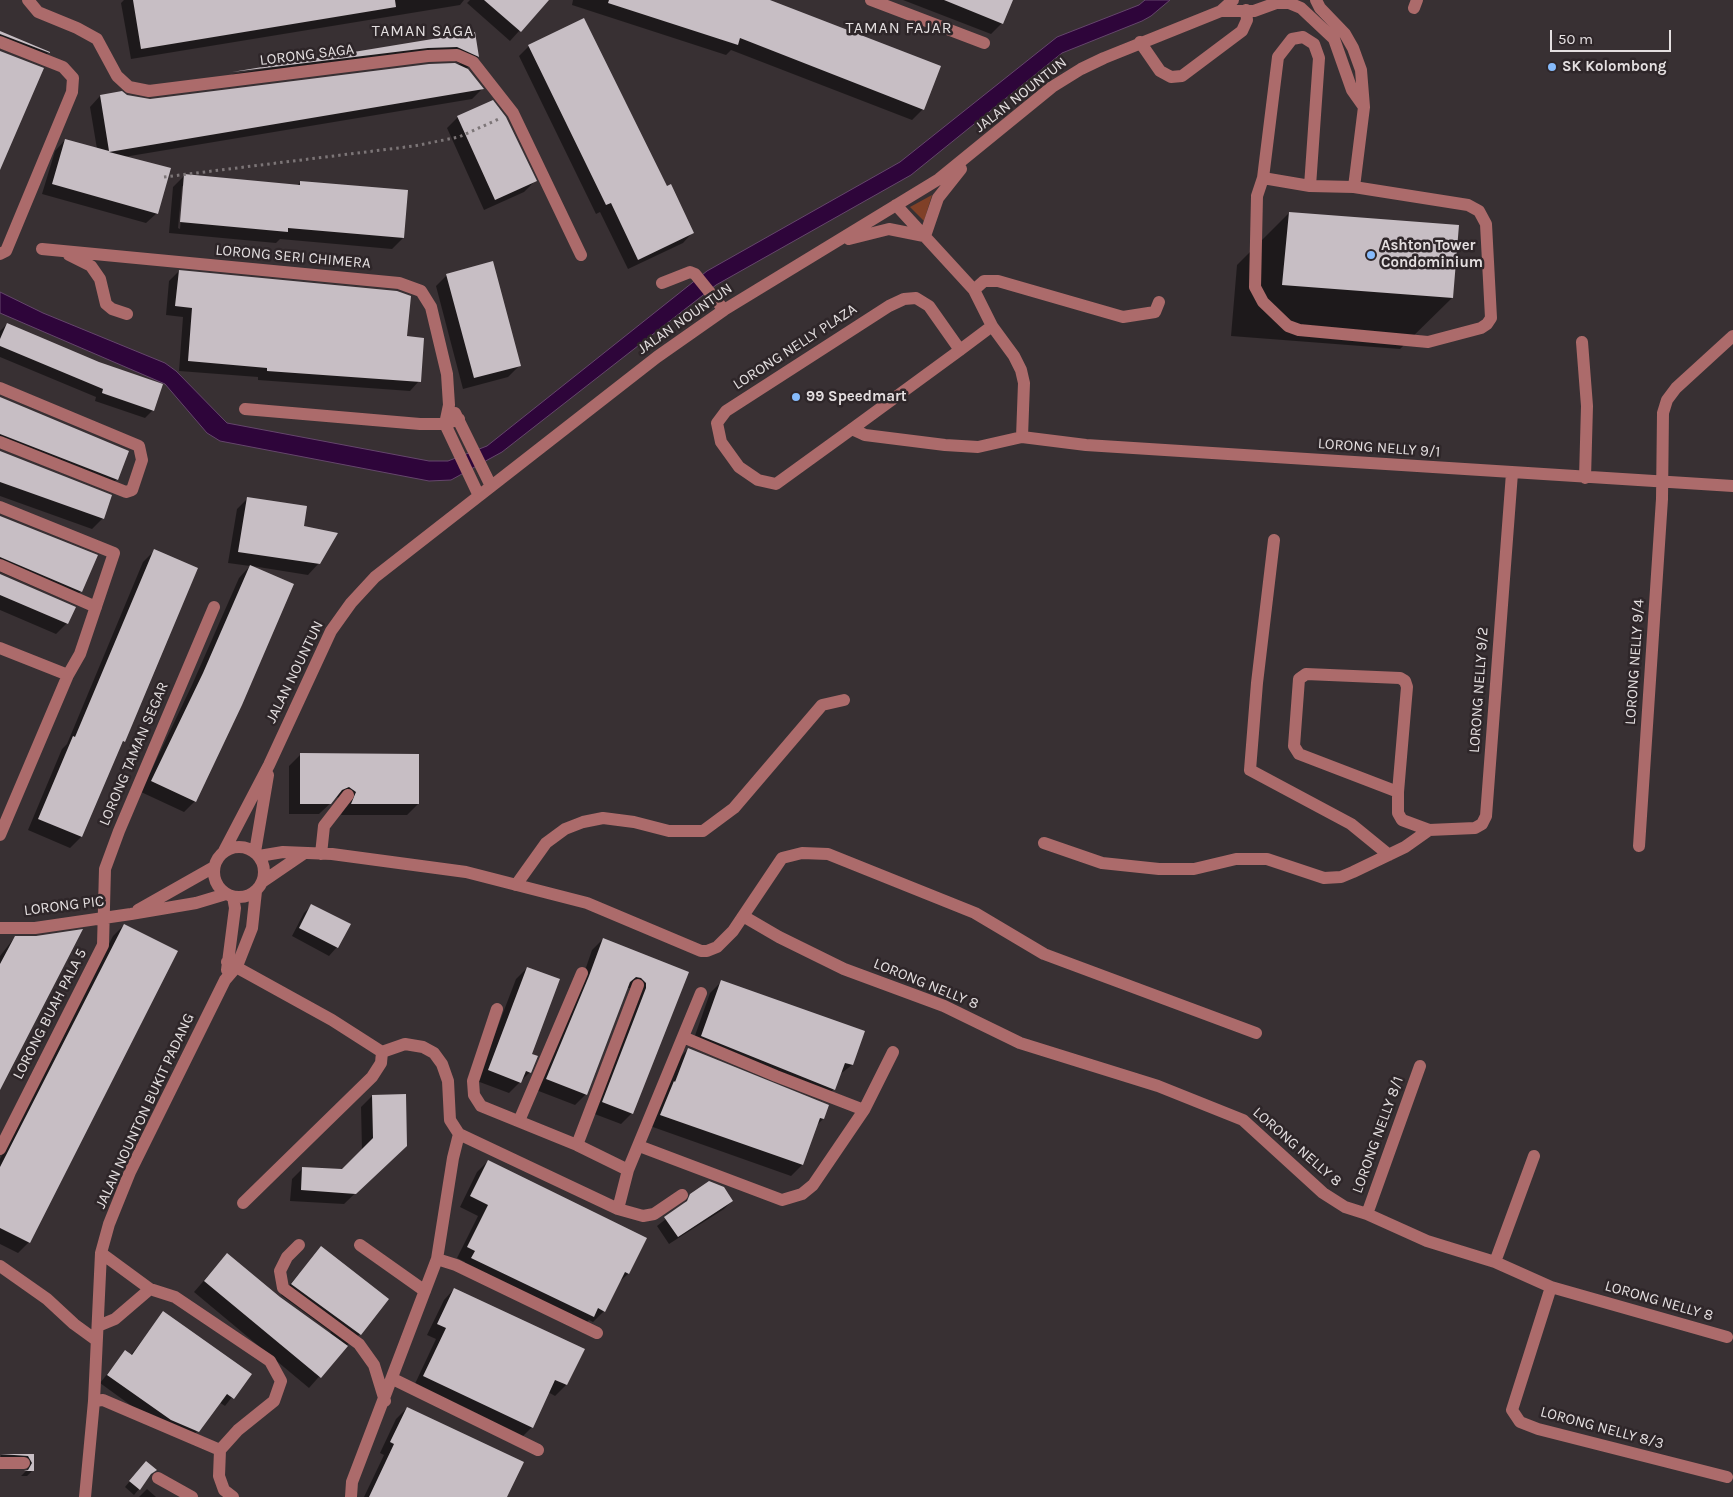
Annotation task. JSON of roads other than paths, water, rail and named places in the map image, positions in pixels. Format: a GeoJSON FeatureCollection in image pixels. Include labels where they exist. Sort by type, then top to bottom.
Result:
{"type":"FeatureCollection","features":[{"type":"Feature","properties":{"kind":"street","name":"LORONG SAGA"},"geometry":{"type":"LineString","coordinates":[[28,0],[38,12],[97,39],[117,76],[129,86],[149,91],[428,56],[457,55],[473,62],[513,113],[581,255]]}},
{"type":"Feature","properties":{"kind":"street"},"geometry":{"type":"LineString","coordinates":[[871,0],[984,43]]}},
{"type":"Feature","properties":{"kind":"street","name":"JALAN NOUNTUN"},"geometry":{"type":"LineString","coordinates":[[1221,11],[1233,0]]}},
{"type":"Feature","properties":{"kind":"street"},"geometry":{"type":"LineString","coordinates":[[1140,42],[1160,72],[1171,77],[1182,76],[1242,31],[1247,20],[1246,10],[1252,3],[1260,0]]}},
{"type":"Feature","properties":{"kind":"street"},"geometry":{"type":"LineString","coordinates":[[1316,0],[1320,8],[1345,34],[1353,48],[1361,70],[1364,107],[1354,187]]}},
{"type":"Feature","properties":{"kind":"street","name":"JALAN NOUNTUN"},"geometry":{"type":"LineString","coordinates":[[214,867],[269,765],[331,631],[351,603],[375,577],[657,357],[724,310],[939,179],[1052,87],[1081,68],[1140,42],[1221,11],[1254,11],[1276,3],[1300,4]]}},
{"type":"Feature","properties":{"kind":"street"},"geometry":{"type":"LineString","coordinates":[[1300,4],[1334,39],[1352,90],[1364,107]]}},
{"type":"Feature","properties":{"kind":"street"},"geometry":{"type":"LineString","coordinates":[[1263,178],[1310,186],[1354,187],[1468,205],[1479,211],[1486,224],[1491,318],[1487,324],[1481,328],[1428,342],[1299,330],[1288,326],[1263,302],[1255,287],[1258,196],[1263,178],[1278,57],[1292,39],[1303,37],[1317,49],[1319,58],[1310,186]]}},
{"type":"Feature","properties":{"kind":"street"},"geometry":{"type":"LineString","coordinates":[[0,42],[63,67],[73,78],[72,92],[6,251],[0,254]]}},
{"type":"Feature","properties":{"kind":"street"},"geometry":{"type":"LineString","coordinates":[[925,236],[938,198],[974,152]]}},
{"type":"Feature","properties":{"kind":"street"},"geometry":{"type":"LineString","coordinates":[[896,205],[974,290],[992,326],[1014,356],[1021,370],[1024,383],[1022,437]]}},
{"type":"Feature","properties":{"kind":"street"},"geometry":{"type":"LineString","coordinates":[[835,243],[889,229],[925,236]]}},
{"type":"Feature","properties":{"kind":"street","name":"LORONG SERI CHIMERA"},"geometry":{"type":"LineString","coordinates":[[42,249],[399,283],[421,291],[431,307],[447,374],[449,405],[445,424]]}},
{"type":"Feature","properties":{"kind":"street"},"geometry":{"type":"LineString","coordinates":[[57,251],[80,259],[90,266],[100,279],[106,304],[112,309],[127,314]]}},
{"type":"Feature","properties":{"kind":"street"},"geometry":{"type":"LineString","coordinates":[[662,284],[690,272],[695,274],[724,310]]}},
{"type":"Feature","properties":{"kind":"street"},"geometry":{"type":"LineString","coordinates":[[974,290],[984,281],[998,280],[1123,316],[1155,312],[1159,302]]}},
{"type":"Feature","properties":{"kind":"street","name":"LORONG NELLY PLAZA"},"geometry":{"type":"LineString","coordinates":[[852,429],[776,484],[758,480],[739,467],[721,442],[716,423],[726,411],[889,306],[904,299],[916,298],[929,306],[960,350]]}},
{"type":"Feature","properties":{"kind":"street"},"geometry":{"type":"LineString","coordinates":[[852,429],[992,326]]}},
{"type":"Feature","properties":{"kind":"street","name":"LORONG NELLY 9/4"},"geometry":{"type":"LineString","coordinates":[[1639,846],[1662,480],[1663,413],[1667,400],[1676,388],[1733,336]]}},
{"type":"Feature","properties":{"kind":"street"},"geometry":{"type":"LineString","coordinates":[[1582,342],[1587,406],[1585,478]]}},
{"type":"Feature","properties":{"kind":"street"},"geometry":{"type":"LineString","coordinates":[[0,388],[139,446],[142,460],[132,490],[121,491],[0,442]]}},
{"type":"Feature","properties":{"kind":"street"},"geometry":{"type":"LineString","coordinates":[[449,405],[459,419],[491,486]]}},
{"type":"Feature","properties":{"kind":"street"},"geometry":{"type":"LineString","coordinates":[[245,409],[420,424],[445,424],[459,419]]}},
{"type":"Feature","properties":{"kind":"street"},"geometry":{"type":"LineString","coordinates":[[445,424],[453,446],[479,496]]}},
{"type":"Feature","properties":{"kind":"street","name":"LORONG NELLY 9/1"},"geometry":{"type":"LineString","coordinates":[[852,429],[865,435],[945,445],[978,446],[1022,437],[1086,445],[1733,486]]}},
{"type":"Feature","properties":{"kind":"street","name":"LORONG NELLY 9/2"},"geometry":{"type":"LineString","coordinates":[[1398,792],[1398,813],[1402,820],[1429,830],[1474,828],[1482,824],[1486,816],[1512,473]]}},
{"type":"Feature","properties":{"kind":"street"},"geometry":{"type":"LineString","coordinates":[[0,507],[114,553],[80,654],[68,675],[0,835]]}},
{"type":"Feature","properties":{"kind":"street"},"geometry":{"type":"LineString","coordinates":[[1274,540],[1257,683],[1250,770],[1350,824],[1389,855]]}},
{"type":"Feature","properties":{"kind":"street"},"geometry":{"type":"LineString","coordinates":[[0,565],[96,607]]}},
{"type":"Feature","properties":{"kind":"street","name":"LORONG TAMAN SEGAR"},"geometry":{"type":"LineString","coordinates":[[104,918],[105,869],[118,831],[214,607]]}},
{"type":"Feature","properties":{"kind":"street"},"geometry":{"type":"LineString","coordinates":[[0,648],[68,675]]}},
{"type":"Feature","properties":{"kind":"street"},"geometry":{"type":"LineString","coordinates":[[1306,674],[1400,678],[1405,681],[1407,687],[1398,792],[1299,754],[1294,746],[1299,679],[1306,674]]}},
{"type":"Feature","properties":{"kind":"street"},"geometry":{"type":"LineString","coordinates":[[516,885],[546,843],[565,829],[583,822],[603,818],[634,822],[669,831],[702,830],[734,808],[822,705],[844,700]]}},
{"type":"Feature","properties":{"kind":"street","name":"JALAN NOUNTUN"},"geometry":{"type":"LineString","coordinates":[[259,887],[264,869],[257,854],[269,765]]}},
{"type":"Feature","properties":{"kind":"street"},"geometry":{"type":"LineString","coordinates":[[320,854],[324,826],[348,795]]}},
{"type":"Feature","properties":{"kind":"street"},"geometry":{"type":"LineString","coordinates":[[1044,843],[1102,863],[1159,870],[1194,869],[1236,859],[1267,859],[1324,878],[1341,877],[1405,847],[1429,830]]}},
{"type":"Feature","properties":{"kind":"street"},"geometry":{"type":"LineString","coordinates":[[224,851],[240,846],[257,854],[283,852],[332,854],[466,872],[587,903],[701,951],[717,947],[743,916],[782,858],[802,853],[828,854],[975,913],[1044,954],[1256,1032]]}},
{"type":"Feature","properties":{"kind":"street"},"geometry":{"type":"LineString","coordinates":[[214,867],[215,882],[229,895],[241,897],[259,887],[303,854]]}},
{"type":"Feature","properties":{"kind":"street","name":"LORONG PIC"},"geometry":{"type":"LineString","coordinates":[[131,914],[214,867]]}},
{"type":"Feature","properties":{"kind":"street","name":"JALAN NOUNTON BUKIT PADANG"},"geometry":{"type":"LineString","coordinates":[[85,1497],[94,1401],[101,1253],[109,1224],[130,1172],[232,964],[252,928],[259,887]]}},
{"type":"Feature","properties":{"kind":"street","name":"LORONG PIC"},"geometry":{"type":"LineString","coordinates":[[0,928],[35,928],[131,914],[229,895]]}},
{"type":"Feature","properties":{"kind":"street","name":"JALAN NOUNTON BUKIT PADANG"},"geometry":{"type":"LineString","coordinates":[[229,895],[235,908],[232,964]]}},
{"type":"Feature","properties":{"kind":"street","name":"LORONG NELLY 8"},"geometry":{"type":"LineString","coordinates":[[743,916],[779,938],[844,969],[944,1006],[1020,1043],[1158,1086],[1243,1120],[1323,1193],[1345,1207],[1367,1214],[1427,1241],[1495,1262],[1552,1287],[1727,1337]]}},
{"type":"Feature","properties":{"kind":"street","name":"LORONG BUAH PALA 5"},"geometry":{"type":"LineString","coordinates":[[0,1149],[104,945],[104,918]]}},
{"type":"Feature","properties":{"kind":"street"},"geometry":{"type":"LineString","coordinates":[[232,964],[382,1052],[405,1044],[423,1047],[434,1053],[442,1064],[448,1081],[450,1120],[459,1134],[618,1209],[643,1216],[654,1214],[682,1195]]}},
{"type":"Feature","properties":{"kind":"street"},"geometry":{"type":"LineString","coordinates":[[519,1122],[582,973]]}},
{"type":"Feature","properties":{"kind":"street"},"geometry":{"type":"LineString","coordinates":[[577,1145],[638,985]]}},
{"type":"Feature","properties":{"kind":"street"},"geometry":{"type":"LineString","coordinates":[[618,1209],[628,1170],[701,993]]}},
{"type":"Feature","properties":{"kind":"street"},"geometry":{"type":"LineString","coordinates":[[497,1009],[472,1081],[474,1095],[481,1106],[577,1145],[628,1170]]}},
{"type":"Feature","properties":{"kind":"street"},"geometry":{"type":"LineString","coordinates":[[683,1037],[864,1110]]}},
{"type":"Feature","properties":{"kind":"street"},"geometry":{"type":"LineString","coordinates":[[243,1204],[372,1077],[381,1064],[382,1052]]}},
{"type":"Feature","properties":{"kind":"street"},"geometry":{"type":"LineString","coordinates":[[639,1146],[782,1200],[802,1194],[813,1185],[864,1110],[893,1052]]}},
{"type":"Feature","properties":{"kind":"street","name":"LORONG NELLY 8/1"},"geometry":{"type":"LineString","coordinates":[[1367,1214],[1420,1066]]}},
{"type":"Feature","properties":{"kind":"street"},"geometry":{"type":"LineString","coordinates":[[351,1497],[352,1482],[393,1379],[437,1258],[453,1158],[459,1134]]}},
{"type":"Feature","properties":{"kind":"street"},"geometry":{"type":"LineString","coordinates":[[1495,1262],[1534,1156]]}},
{"type":"Feature","properties":{"kind":"street"},"geometry":{"type":"LineString","coordinates":[[299,1245],[287,1257],[280,1271],[283,1288],[359,1344],[374,1366],[384,1401]]}},
{"type":"Feature","properties":{"kind":"street"},"geometry":{"type":"LineString","coordinates":[[360,1245],[425,1291]]}},
{"type":"Feature","properties":{"kind":"street"},"geometry":{"type":"LineString","coordinates":[[101,1253],[150,1289],[175,1297],[270,1361],[281,1381],[274,1401],[238,1430],[220,1450],[219,1476],[224,1490],[233,1497]]}},
{"type":"Feature","properties":{"kind":"street"},"geometry":{"type":"LineString","coordinates":[[437,1258],[456,1265],[597,1334]]}},
{"type":"Feature","properties":{"kind":"street"},"geometry":{"type":"LineString","coordinates":[[0,1266],[48,1299],[74,1324],[96,1340]]}},
{"type":"Feature","properties":{"kind":"street","name":"LORONG NELLY 8/3"},"geometry":{"type":"LineString","coordinates":[[1552,1287],[1512,1410],[1520,1422],[1538,1429],[1727,1477]]}},
{"type":"Feature","properties":{"kind":"street"},"geometry":{"type":"LineString","coordinates":[[98,1326],[115,1319],[150,1289]]}},
{"type":"Feature","properties":{"kind":"street"},"geometry":{"type":"LineString","coordinates":[[393,1379],[538,1450]]}},
{"type":"Feature","properties":{"kind":"street"},"geometry":{"type":"LineString","coordinates":[[94,1401],[103,1400],[220,1450]]}},
{"type":"Feature","properties":{"kind":"street"},"geometry":{"type":"LineString","coordinates":[[0,1463],[24,1463]]}},
{"type":"Feature","properties":{"kind":"street"},"geometry":{"type":"LineString","coordinates":[[158,1478],[192,1497]]}},
{"type":"Feature","properties":{"kind":"place","name":"SK Kolombong"},"geometry":{"type":"Point","coordinates":[1552,67]}},
{"type":"Feature","properties":{"kind":"place","name":"Ashton Tower Condominium"},"geometry":{"type":"Point","coordinates":[1371,255]}},
{"type":"Feature","properties":{"kind":"place","name":"99 Speedmart"},"geometry":{"type":"Point","coordinates":[796,397]}},
{"type":"Feature","properties":{"kind":"district","name":"TAMAN FAJAR"},"geometry":{"type":"Point","coordinates":[899,28]}},
{"type":"Feature","properties":{"kind":"district","name":"TAMAN SAGA"},"geometry":{"type":"Point","coordinates":[423,31]}}]}
